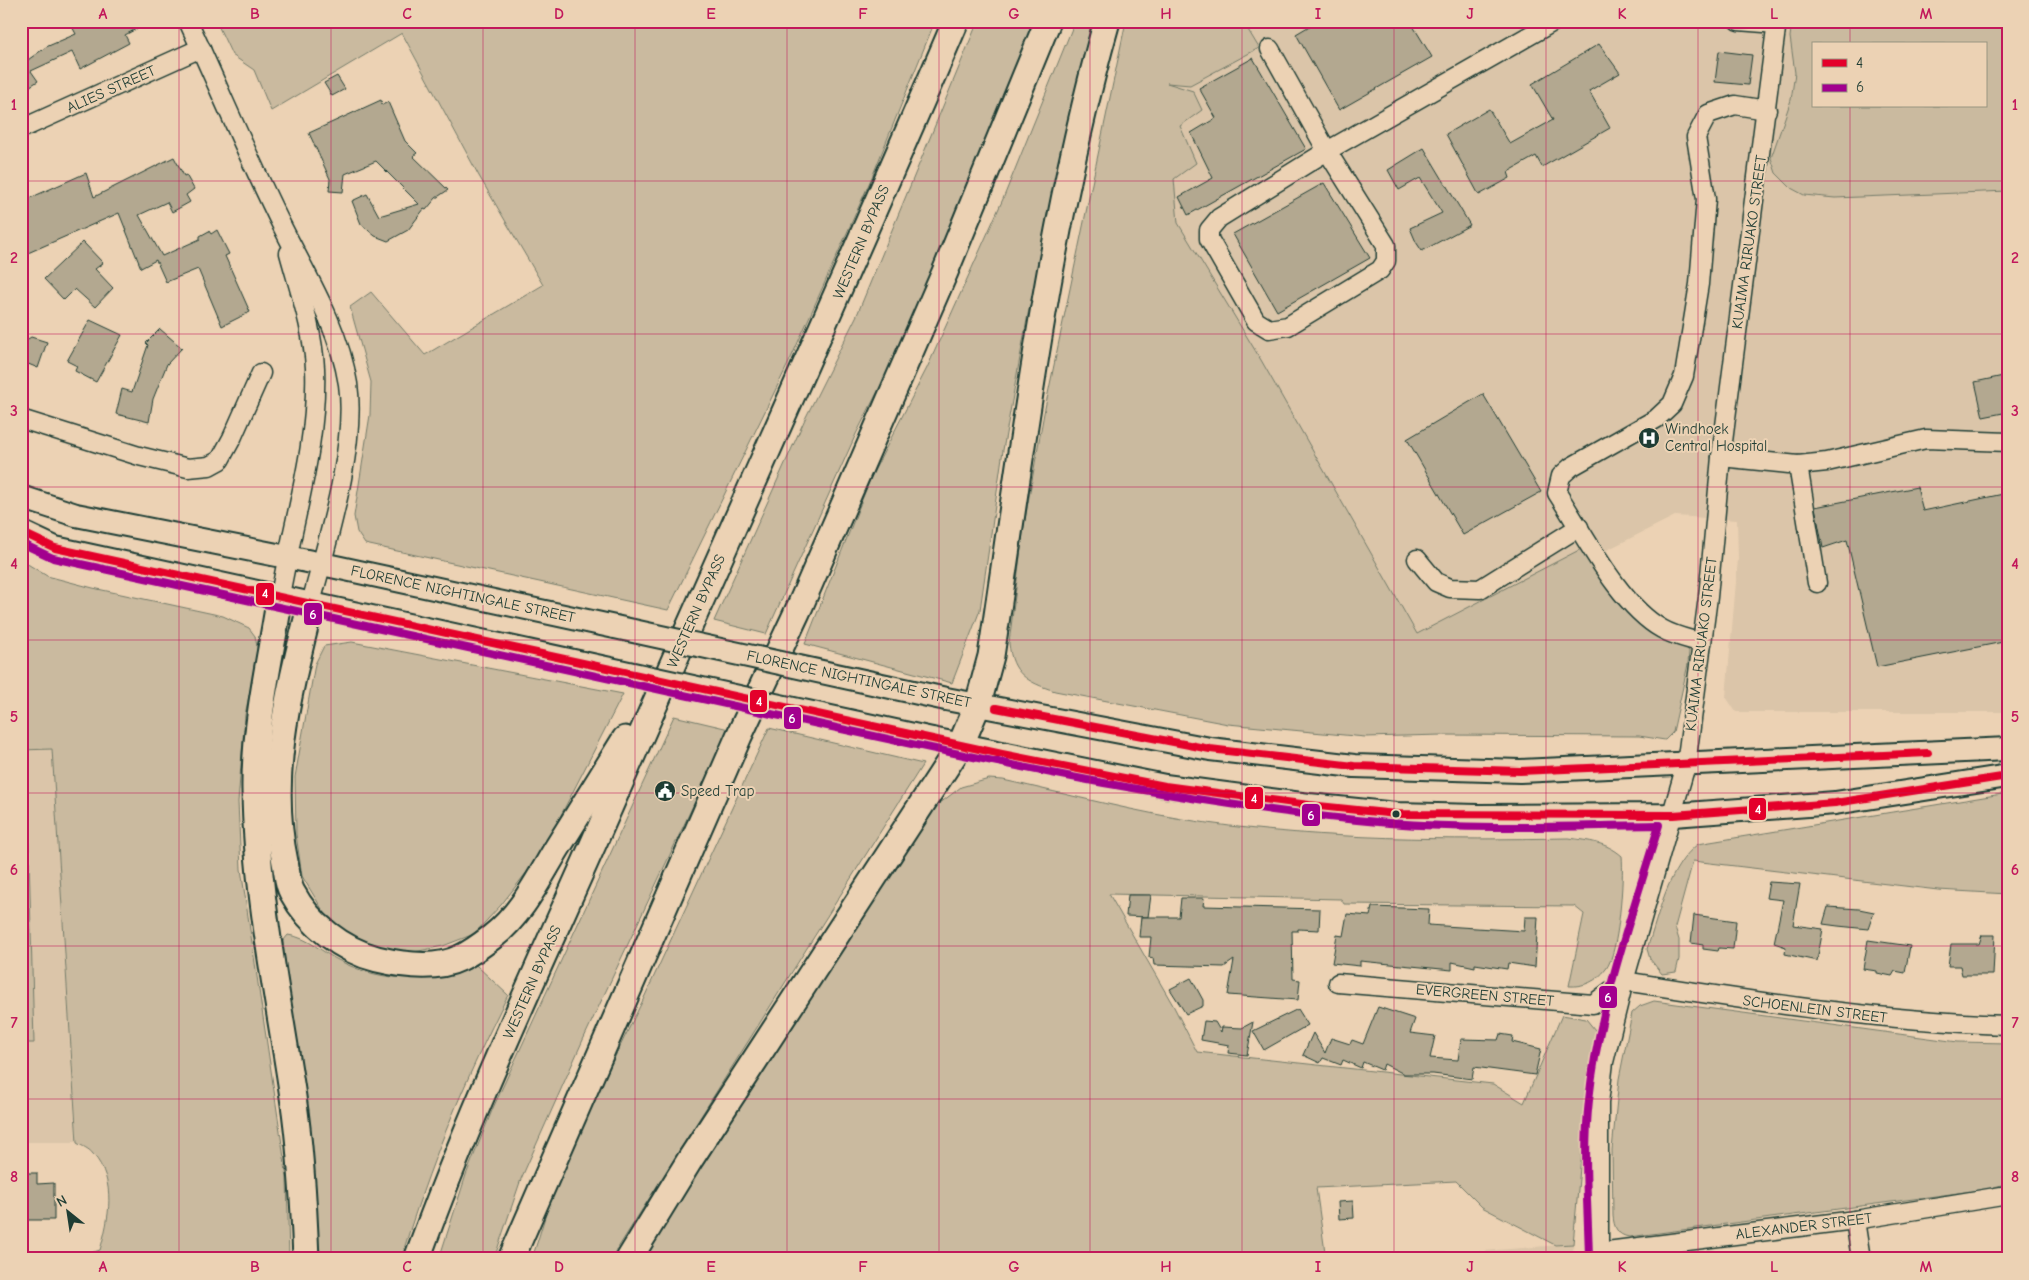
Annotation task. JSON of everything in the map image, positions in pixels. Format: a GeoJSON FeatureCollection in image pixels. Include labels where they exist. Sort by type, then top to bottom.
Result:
{"type":"FeatureCollection","features":[{"type":"Feature","properties":{"kind":"highway","name":"WESTERN BYPASS"},"geometry":{"type":"LineString","coordinates":[[417,1259],[449,1171],[675,658],[841,288],[956,21]]}},
{"type":"Feature","properties":{"kind":"highway"},"geometry":{"type":"LineString","coordinates":[[511,1259],[739,736],[828,543],[945,272],[1048,21]]}},
{"type":"Feature","properties":{"kind":"highway"},"geometry":{"type":"LineString","coordinates":[[629,1259],[690,1158],[961,744],[978,704],[991,656],[1048,283],[1068,178],[1108,21]]}},
{"type":"Feature","properties":{"kind":"highway"},"geometry":{"type":"LineString","coordinates":[[280,596],[259,714],[256,811],[270,951],[294,1100],[304,1200],[306,1259]]}},
{"type":"Feature","properties":{"kind":"highway"},"geometry":{"type":"LineString","coordinates":[[311,603],[290,687],[282,731],[278,773],[280,840],[291,890],[312,920],[333,938],[358,954],[408,965],[435,964],[460,959],[494,936],[524,903],[675,658]]}},
{"type":"Feature","properties":{"kind":"main road","name":"FLORENCE NIGHTINGALE STREET"},"geometry":{"type":"LineString","coordinates":[[21,497],[76,515],[322,564],[946,698],[1210,749],[1354,766],[1520,772],[2008,749]]}},
{"type":"Feature","properties":{"kind":"main road"},"geometry":{"type":"LineString","coordinates":[[21,532],[56,548],[1011,756],[1165,786],[1309,805],[1396,814],[1478,816],[1673,814],[1835,803],[2008,776]]}},
{"type":"Feature","properties":{"kind":"street"},"geometry":{"type":"LineString","coordinates":[[188,21],[283,228],[316,288],[332,330],[348,385],[347,451],[322,564],[311,603]]}},
{"type":"Feature","properties":{"kind":"street"},"geometry":{"type":"LineString","coordinates":[[1270,49],[1327,151],[1386,245],[1386,261],[1380,270],[1288,326],[1268,329],[1256,321],[1209,239],[1209,230],[1219,218],[1327,151],[1555,21]]}},
{"type":"Feature","properties":{"kind":"street"},"geometry":{"type":"LineString","coordinates":[[1738,21],[1777,23]]}},
{"type":"Feature","properties":{"kind":"street","name":"KUAIMA RIRUAKO STREET"},"geometry":{"type":"LineString","coordinates":[[1599,1255],[1599,1103],[1604,1062],[1624,981],[1686,765],[1702,643],[1721,457],[1777,23]]}},
{"type":"Feature","properties":{"kind":"street","name":"ALIES STREET"},"geometry":{"type":"LineString","coordinates":[[21,129],[201,48]]}},
{"type":"Feature","properties":{"kind":"street"},"geometry":{"type":"LineString","coordinates":[[1702,643],[1663,630],[1645,617],[1612,578],[1557,493],[1561,476],[1571,467],[1656,420],[1672,404],[1684,376],[1699,284],[1706,199],[1696,137],[1708,114],[1735,105],[1767,110]]}},
{"type":"Feature","properties":{"kind":"street"},"geometry":{"type":"LineString","coordinates":[[280,596],[311,445],[315,366],[306,317],[283,228]]}},
{"type":"Feature","properties":{"kind":"street"},"geometry":{"type":"LineString","coordinates":[[21,419],[147,458],[188,468],[209,466],[220,460],[261,373]]}},
{"type":"Feature","properties":{"kind":"street"},"geometry":{"type":"LineString","coordinates":[[1721,457],[1798,465],[1827,462],[1926,439],[2008,442]]}},
{"type":"Feature","properties":{"kind":"street"},"geometry":{"type":"LineString","coordinates":[[1798,465],[1817,583]]}},
{"type":"Feature","properties":{"kind":"street"},"geometry":{"type":"LineString","coordinates":[[1417,559],[1436,582],[1450,588],[1480,589],[1579,527]]}},
{"type":"Feature","properties":{"kind":"street","name":"EVERGREEN STREET"},"geometry":{"type":"LineString","coordinates":[[1338,983],[1593,1004],[1624,981]]}},
{"type":"Feature","properties":{"kind":"street","name":"SCHOENLEIN STREET"},"geometry":{"type":"LineString","coordinates":[[1624,981],[1780,1005],[1894,1019],[2008,1026]]}},
{"type":"Feature","properties":{"kind":"street","name":"ALEXANDER STREET"},"geometry":{"type":"LineString","coordinates":[[1599,1255],[1855,1220],[2008,1195]]}},
{"type":"Feature","properties":{"kind":"street"},"geometry":{"type":"LineString","coordinates":[[1855,1220],[1861,1259]]}},
{"type":"Feature","properties":{"kind":"shaded area"},"geometry":{"type":"Polygon","coordinates":[[[216,21],[935,21],[872,177],[791,358],[668,610],[365,544],[357,532],[354,516],[370,415],[371,382],[350,307],[371,292],[425,355],[543,285],[479,176],[402,33],[271,111],[254,70],[232,55],[216,21]]]}},
{"type":"Feature","properties":{"kind":"shaded area"},"geometry":{"type":"Polygon","coordinates":[[[978,21],[1039,21],[917,315],[856,434],[766,634],[714,621],[805,419],[857,315],[978,21]]]}},
{"type":"Feature","properties":{"kind":"shaded area"},"geometry":{"type":"Polygon","coordinates":[[[1075,21],[1097,21],[1028,314],[1003,450],[980,610],[952,683],[805,644],[871,477],[927,368],[1003,199],[1075,21]]]}},
{"type":"Feature","properties":{"kind":"shaded area"},"geometry":{"type":"Polygon","coordinates":[[[1126,21],[1258,21],[1247,28],[1259,48],[1190,85],[1167,83],[1193,91],[1202,110],[1180,126],[1196,163],[1174,179],[1178,223],[1261,360],[1417,634],[1583,548],[1689,651],[1688,664],[1673,732],[1665,740],[1639,736],[1442,735],[1365,737],[1228,724],[1055,691],[1029,680],[1017,669],[1009,643],[1024,525],[1044,413],[1126,21]]]}},
{"type":"Feature","properties":{"kind":"shaded area","name":"Windhoek Central Hospital"},"geometry":{"type":"Polygon","coordinates":[[[1168,21],[2008,21],[2008,712],[1736,712],[1726,697],[1738,559],[1737,520],[1675,516],[1413,647],[1100,353],[1168,21]]]}},
{"type":"Feature","properties":{"kind":"shaded area"},"geometry":{"type":"Polygon","coordinates":[[[1792,21],[2008,21],[2008,191],[1835,198],[1804,195],[1791,188],[1776,173],[1771,158],[1791,100],[1795,73],[1790,37],[1792,21]]]}},
{"type":"Feature","properties":{"kind":"shaded area"},"geometry":{"type":"Polygon","coordinates":[[[21,560],[47,576],[93,588],[223,616],[249,628],[255,636],[258,652],[245,715],[238,802],[241,869],[287,1178],[289,1259],[72,1259],[100,1250],[106,1226],[109,1200],[108,1188],[101,1165],[92,1152],[77,1143],[52,749],[21,750],[21,560]]]}},
{"type":"Feature","properties":{"kind":"shaded area"},"geometry":{"type":"Polygon","coordinates":[[[352,642],[623,694],[541,854],[501,905],[474,934],[443,946],[414,952],[386,950],[350,935],[325,914],[302,876],[296,834],[295,777],[315,664],[324,646],[352,642]]]}},
{"type":"Feature","properties":{"kind":"shaded area"},"geometry":{"type":"Polygon","coordinates":[[[674,716],[729,729],[582,1042],[521,1179],[494,1259],[439,1259],[466,1175],[493,1108],[674,716]]]}},
{"type":"Feature","properties":{"kind":"shaded area"},"geometry":{"type":"Polygon","coordinates":[[[769,728],[923,764],[611,1259],[532,1259],[550,1201],[598,1091],[643,1000],[769,728]]]}},
{"type":"Feature","properties":{"kind":"shaded area"},"geometry":{"type":"Polygon","coordinates":[[[52,749],[76,1142],[21,1142],[21,750],[52,749]]]}},
{"type":"Feature","properties":{"kind":"shaded area"},"geometry":{"type":"Polygon","coordinates":[[[989,779],[1003,780],[1156,814],[1252,829],[1388,838],[1569,838],[1590,841],[1616,851],[1622,856],[1622,881],[1620,915],[1611,960],[1606,969],[1594,980],[1575,986],[1569,986],[1584,914],[1574,906],[1344,904],[1341,899],[1109,894],[1174,1007],[1197,1052],[1493,1084],[1524,1103],[1562,1015],[1586,1019],[1595,1030],[1598,1038],[1586,1102],[1573,1244],[1555,1245],[1482,1207],[1456,1181],[1316,1188],[1326,1259],[643,1259],[825,974],[935,807],[961,787],[989,779]]]}},
{"type":"Feature","properties":{"kind":"shaded area"},"geometry":{"type":"Polygon","coordinates":[[[2008,793],[2008,894],[1938,890],[1693,861],[1675,927],[1679,940],[1679,959],[1676,972],[1662,974],[1650,959],[1647,949],[1660,906],[1679,865],[1698,844],[2008,793]]]}},
{"type":"Feature","properties":{"kind":"shaded area"},"geometry":{"type":"Polygon","coordinates":[[[21,819],[28,819],[34,1043],[21,1043],[21,819]]]}},
{"type":"Feature","properties":{"kind":"shaded area"},"geometry":{"type":"Polygon","coordinates":[[[288,935],[303,939],[358,969],[391,977],[425,977],[476,965],[508,995],[448,1124],[423,1191],[401,1259],[316,1259],[283,941],[288,935]]]}},
{"type":"Feature","properties":{"kind":"shaded area"},"geometry":{"type":"Polygon","coordinates":[[[1654,1001],[1958,1042],[2008,1043],[2008,1183],[1988,1189],[1629,1237],[1622,1234],[1615,1227],[1613,1216],[1612,1150],[1619,1079],[1632,1013],[1640,1006],[1654,1001]]]}},
{"type":"Feature","properties":{"kind":"shaded area"},"geometry":{"type":"Polygon","coordinates":[[[1573,1244],[1574,1259],[1366,1259],[1416,1252],[1471,1252],[1573,1244]]]}},
{"type":"Feature","properties":{"kind":"building"},"geometry":{"type":"Polygon","coordinates":[[[69,21],[151,21],[125,35],[129,43],[80,69],[72,52],[31,71],[38,81],[21,92],[21,57],[25,62],[46,47],[76,34],[69,21]]]}},
{"type":"Feature","properties":{"kind":"building"},"geometry":{"type":"Polygon","coordinates":[[[1318,21],[1410,21],[1432,57],[1339,110],[1296,34],[1318,21]]]}},
{"type":"Feature","properties":{"kind":"building"},"geometry":{"type":"Polygon","coordinates":[[[1599,44],[1620,73],[1589,91],[1610,128],[1542,167],[1536,156],[1508,172],[1510,178],[1479,195],[1446,134],[1489,109],[1510,144],[1553,120],[1532,84],[1599,44]]]}},
{"type":"Feature","properties":{"kind":"building"},"geometry":{"type":"Polygon","coordinates":[[[1719,51],[1752,55],[1748,85],[1715,82],[1719,51]]]}},
{"type":"Feature","properties":{"kind":"building"},"geometry":{"type":"Polygon","coordinates":[[[1253,58],[1306,149],[1188,215],[1179,197],[1213,178],[1191,133],[1216,118],[1199,88],[1253,58]]]}},
{"type":"Feature","properties":{"kind":"building"},"geometry":{"type":"Polygon","coordinates":[[[337,76],[345,89],[332,96],[324,83],[337,76]]]}},
{"type":"Feature","properties":{"kind":"building"},"geometry":{"type":"Polygon","coordinates":[[[381,100],[382,105],[388,102],[405,141],[417,153],[413,156],[448,190],[436,198],[426,210],[424,209],[408,230],[388,241],[375,236],[361,224],[352,201],[367,194],[379,216],[419,204],[376,161],[345,174],[343,192],[329,191],[330,179],[309,133],[381,100]]]}},
{"type":"Feature","properties":{"kind":"building"},"geometry":{"type":"Polygon","coordinates":[[[1424,148],[1470,225],[1422,251],[1410,228],[1442,213],[1420,178],[1399,190],[1388,170],[1424,148]]]}},
{"type":"Feature","properties":{"kind":"building"},"geometry":{"type":"Polygon","coordinates":[[[174,157],[184,176],[186,175],[194,189],[186,195],[190,202],[172,212],[167,202],[139,215],[162,256],[200,239],[200,236],[209,231],[211,234],[217,230],[229,254],[225,256],[250,312],[222,326],[198,269],[166,282],[156,260],[141,268],[119,213],[21,256],[21,202],[86,173],[94,197],[174,157]]]}},
{"type":"Feature","properties":{"kind":"building"},"geometry":{"type":"Polygon","coordinates":[[[1324,183],[1370,258],[1277,311],[1233,234],[1324,183]]]}},
{"type":"Feature","properties":{"kind":"building"},"geometry":{"type":"Polygon","coordinates":[[[83,242],[103,263],[95,269],[113,288],[95,307],[75,289],[64,300],[44,279],[83,242]]]}},
{"type":"Feature","properties":{"kind":"building"},"geometry":{"type":"Polygon","coordinates":[[[90,320],[122,335],[96,382],[75,371],[77,366],[67,361],[90,320]]]}},
{"type":"Feature","properties":{"kind":"building"},"geometry":{"type":"Polygon","coordinates":[[[160,329],[182,348],[167,364],[153,399],[149,422],[116,414],[122,389],[132,392],[148,345],[146,343],[160,329]]]}},
{"type":"Feature","properties":{"kind":"building"},"geometry":{"type":"Polygon","coordinates":[[[31,337],[47,342],[38,368],[21,361],[21,338],[28,339],[31,337]]]}},
{"type":"Feature","properties":{"kind":"building"},"geometry":{"type":"Polygon","coordinates":[[[2008,375],[2008,412],[1983,417],[1975,382],[2008,375]]]}},
{"type":"Feature","properties":{"kind":"building"},"geometry":{"type":"Polygon","coordinates":[[[1483,394],[1541,492],[1463,535],[1407,439],[1483,394]]]}},
{"type":"Feature","properties":{"kind":"building"},"geometry":{"type":"Polygon","coordinates":[[[1917,487],[1923,511],[2008,493],[2008,641],[1877,667],[1847,540],[1823,548],[1815,507],[1917,487]]]}},
{"type":"Feature","properties":{"kind":"building"},"geometry":{"type":"Polygon","coordinates":[[[1769,882],[1800,884],[1793,925],[1823,929],[1817,961],[1785,954],[1786,947],[1774,943],[1783,900],[1766,898],[1769,882]]]}},
{"type":"Feature","properties":{"kind":"building"},"geometry":{"type":"Polygon","coordinates":[[[1128,895],[1151,895],[1148,917],[1126,916],[1128,895]]]}},
{"type":"Feature","properties":{"kind":"building"},"geometry":{"type":"Polygon","coordinates":[[[1181,898],[1204,898],[1203,906],[1320,909],[1319,930],[1298,929],[1298,931],[1292,931],[1293,979],[1300,980],[1298,1000],[1228,995],[1234,960],[1224,967],[1154,965],[1153,958],[1149,957],[1151,937],[1139,937],[1141,917],[1179,917],[1181,898]]]}},
{"type":"Feature","properties":{"kind":"building"},"geometry":{"type":"Polygon","coordinates":[[[1372,907],[1429,909],[1428,925],[1524,931],[1525,917],[1538,917],[1535,967],[1508,963],[1507,969],[1475,964],[1475,967],[1452,962],[1452,970],[1360,961],[1360,966],[1332,963],[1337,935],[1343,936],[1347,914],[1370,916],[1372,907]]]}},
{"type":"Feature","properties":{"kind":"building"},"geometry":{"type":"Polygon","coordinates":[[[1828,907],[1874,912],[1868,929],[1838,926],[1823,924],[1828,907]]]}},
{"type":"Feature","properties":{"kind":"building"},"geometry":{"type":"Polygon","coordinates":[[[1694,915],[1736,921],[1733,949],[1719,948],[1718,951],[1703,949],[1703,945],[1691,943],[1694,915]]]}},
{"type":"Feature","properties":{"kind":"building"},"geometry":{"type":"Polygon","coordinates":[[[1982,935],[1995,935],[1993,975],[1962,975],[1960,966],[1948,966],[1951,944],[1979,944],[1982,935]]]}},
{"type":"Feature","properties":{"kind":"building"},"geometry":{"type":"Polygon","coordinates":[[[1868,940],[1910,946],[1905,973],[1895,971],[1892,976],[1863,969],[1868,940]]]}},
{"type":"Feature","properties":{"kind":"building"},"geometry":{"type":"Polygon","coordinates":[[[1191,978],[1203,1000],[1203,1006],[1186,1014],[1170,989],[1191,978]]]}},
{"type":"Feature","properties":{"kind":"building"},"geometry":{"type":"Polygon","coordinates":[[[1378,1007],[1415,1019],[1410,1033],[1435,1036],[1430,1058],[1458,1060],[1461,1039],[1498,1040],[1500,1034],[1513,1036],[1512,1042],[1541,1049],[1535,1075],[1474,1067],[1472,1079],[1433,1074],[1404,1074],[1384,1064],[1382,1070],[1363,1062],[1361,1068],[1343,1060],[1341,1065],[1323,1058],[1320,1063],[1303,1055],[1313,1033],[1325,1053],[1331,1038],[1350,1044],[1352,1040],[1363,1044],[1378,1007]]]}},
{"type":"Feature","properties":{"kind":"building"},"geometry":{"type":"Polygon","coordinates":[[[1298,1009],[1308,1025],[1264,1050],[1253,1031],[1298,1009]]]}},
{"type":"Feature","properties":{"kind":"building"},"geometry":{"type":"Polygon","coordinates":[[[1204,1021],[1215,1022],[1221,1032],[1222,1027],[1242,1028],[1253,1022],[1247,1055],[1228,1053],[1229,1045],[1201,1040],[1204,1021]]]}},
{"type":"Feature","properties":{"kind":"building"},"geometry":{"type":"Polygon","coordinates":[[[21,1173],[37,1173],[37,1184],[54,1183],[54,1220],[21,1220],[21,1173]]]}},
{"type":"Feature","properties":{"kind":"building"},"geometry":{"type":"Polygon","coordinates":[[[1353,1201],[1354,1218],[1339,1219],[1338,1202],[1353,1201]]]}},
{"type":"Feature","properties":{"kind":"transit line","name":"4"},"geometry":{"type":"LineString","coordinates":[[21,532],[55,548],[1002,754],[1165,786],[1309,805],[1396,814],[1673,815],[1835,803],[2008,776]]}},
{"type":"Feature","properties":{"kind":"transit line","name":"6"},"geometry":{"type":"LineString","coordinates":[[21,543],[53,558],[921,746],[1154,792],[1310,815],[1389,823],[1490,827],[1659,825],[1608,995],[1594,1065],[1586,1140],[1589,1259]]}},
{"type":"Feature","properties":{"kind":"transit line","name":"4"},"geometry":{"type":"LineString","coordinates":[[996,708],[1210,749],[1354,766],[1520,771],[1928,753]]}},
{"type":"Feature","properties":{"kind":"place","name":"Windhoek Central Hospital"},"geometry":{"type":"Point","coordinates":[1649,438]}},
{"type":"Feature","properties":{"kind":"place","name":"Speed Trap"},"geometry":{"type":"Point","coordinates":[665,791]}}]}
